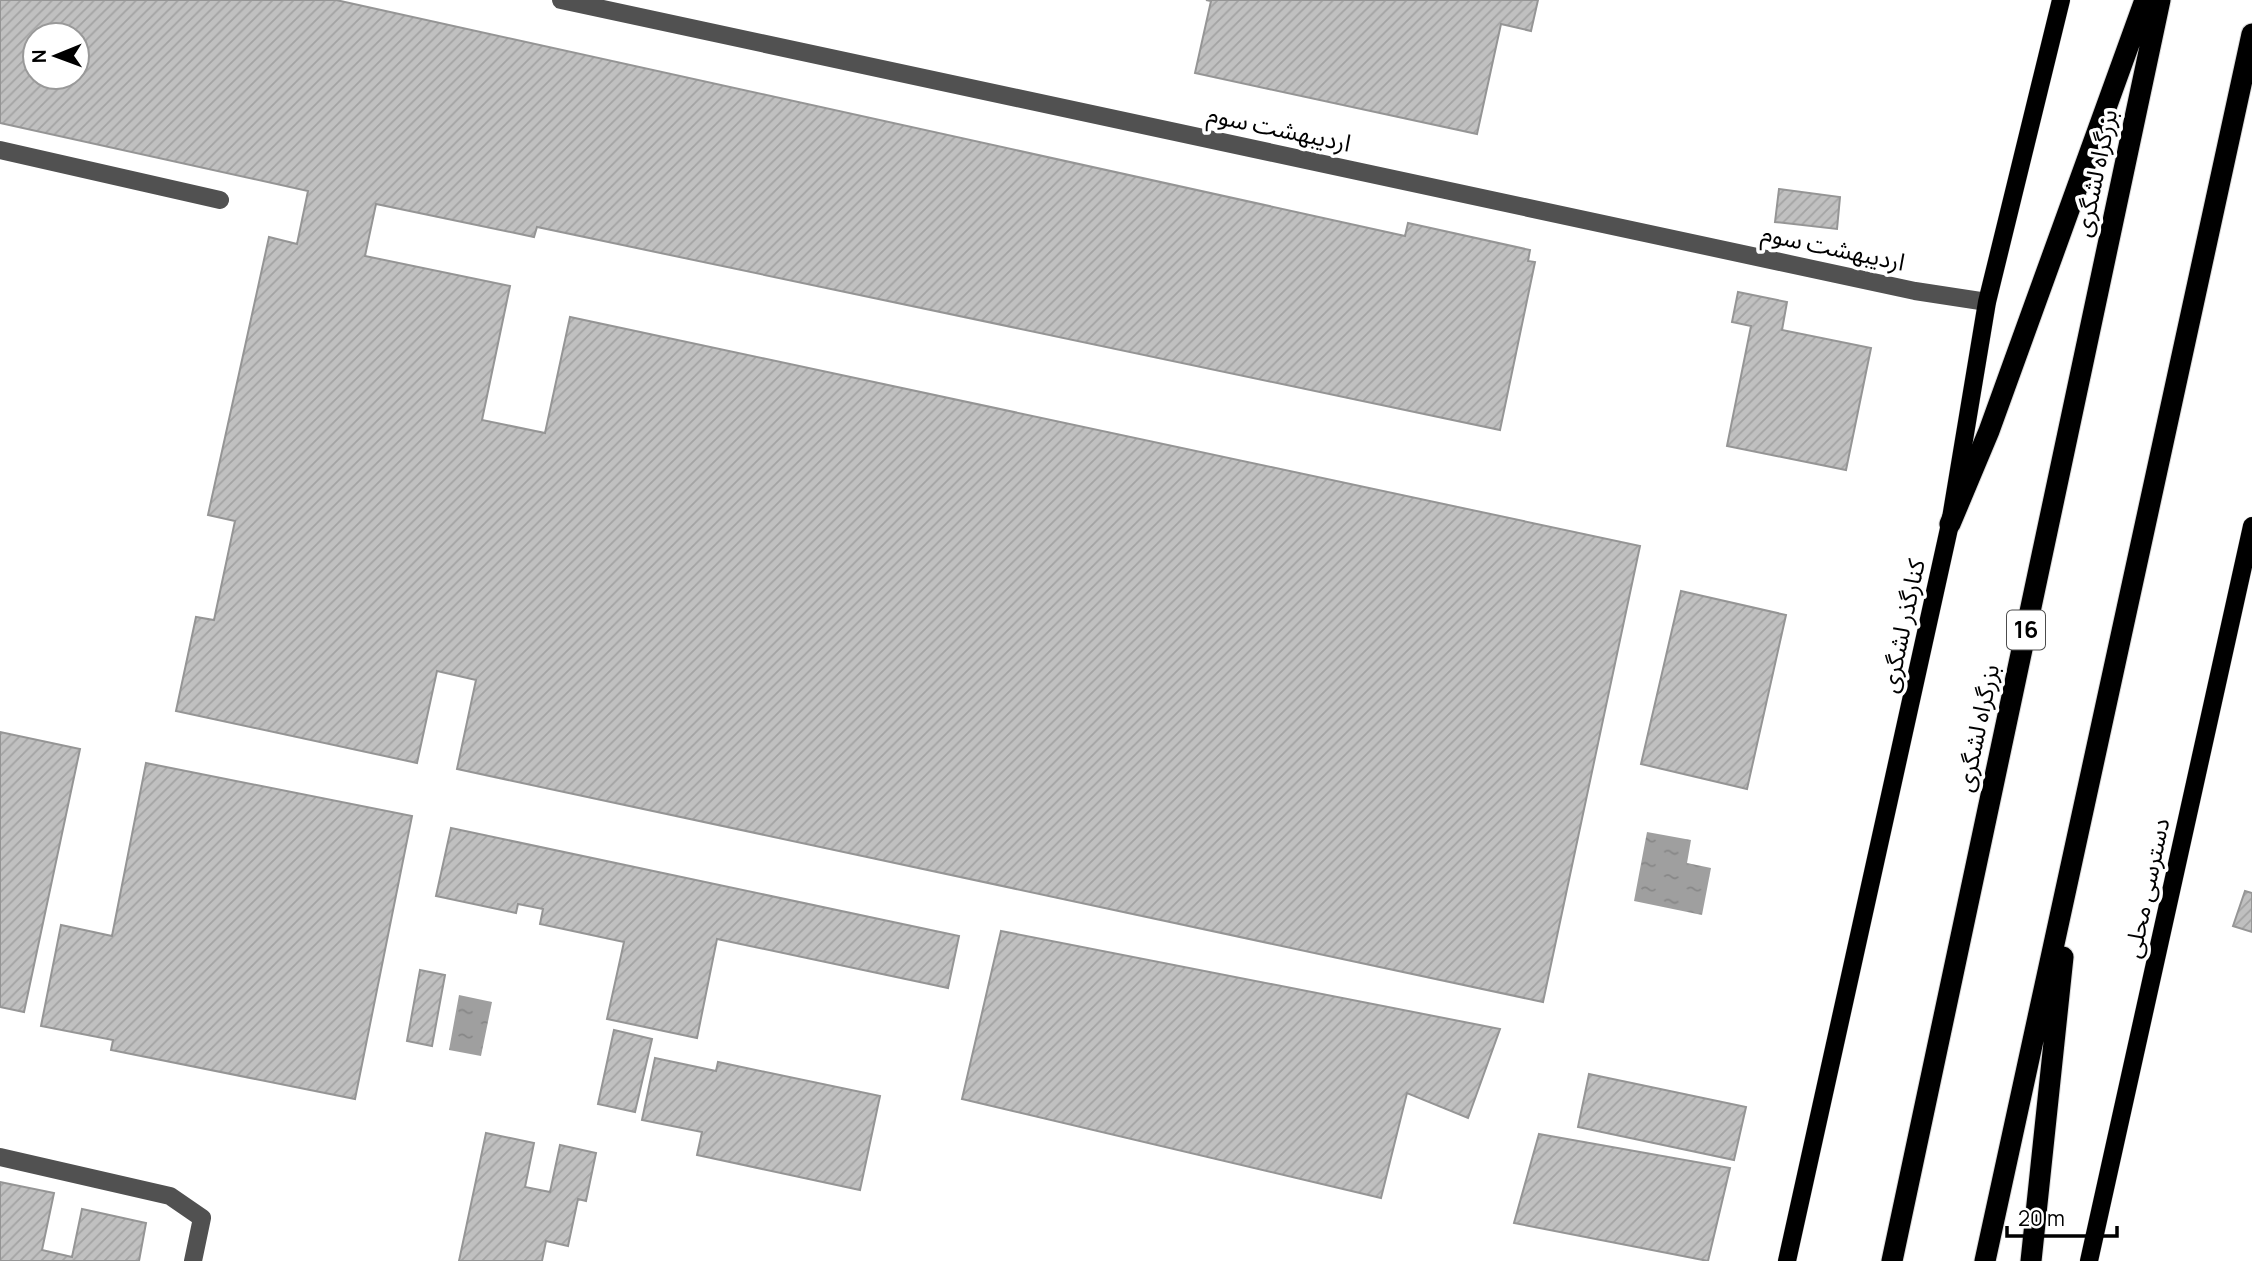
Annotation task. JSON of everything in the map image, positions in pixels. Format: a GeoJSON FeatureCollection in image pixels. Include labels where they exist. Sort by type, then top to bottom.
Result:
{"type":"FeatureCollection","features":[{"type":"Feature","properties":{"kind":"highway"},"geometry":{"type":"LineString","coordinates":[[1950,524],[1989,431],[2145,0]]}},
{"type":"Feature","properties":{"kind":"highway","name":"بزرگراه لشگری"},"geometry":{"type":"LineString","coordinates":[[1892,1261],[2160,0]]}},
{"type":"Feature","properties":{"kind":"highway"},"geometry":{"type":"LineString","coordinates":[[1985,1261],[2252,34]]}},
{"type":"Feature","properties":{"kind":"highway"},"geometry":{"type":"LineString","coordinates":[[2031,1261],[2074,851]]}},
{"type":"Feature","properties":{"kind":"main road","name":"کنارگذر لشگری"},"geometry":{"type":"LineString","coordinates":[[1787,1261],[1950,524],[1987,302],[2061,0]]}},
{"type":"Feature","properties":{"kind":"main road","name":"دسترسی محلی"},"geometry":{"type":"LineString","coordinates":[[2089,1261],[2252,526]]}},
{"type":"Feature","properties":{"kind":"street","name":"اردیبهشت سوم"},"geometry":{"type":"LineString","coordinates":[[561,0],[1915,291],[1987,302]]}},
{"type":"Feature","properties":{"kind":"street"},"geometry":{"type":"LineString","coordinates":[[0,150],[220,200]]}},
{"type":"Feature","properties":{"kind":"street"},"geometry":{"type":"LineString","coordinates":[[0,1157],[170,1196],[202,1218],[192,1261]]}},
{"type":"Feature","properties":{"kind":"water"},"geometry":{"type":"Polygon","coordinates":[[[1647,832],[1691,840],[1687,863],[1711,868],[1702,915],[1634,901],[1647,832]]]}},
{"type":"Feature","properties":{"kind":"water"},"geometry":{"type":"Polygon","coordinates":[[[459,995],[492,1002],[481,1056],[449,1050],[459,995]]]}},
{"type":"Feature","properties":{"kind":"building"},"geometry":{"type":"Polygon","coordinates":[[[0,0],[336,0],[1405,236],[1408,223],[1530,250],[1528,261],[1535,262],[1500,430],[537,227],[534,237],[376,204],[365,256],[510,286],[482,420],[545,433],[570,317],[1640,546],[1543,1002],[457,769],[476,680],[437,671],[417,763],[176,711],[196,617],[214,620],[235,521],[208,515],[269,237],[297,244],[308,191],[0,123],[0,0]]]}},
{"type":"Feature","properties":{"kind":"building"},"geometry":{"type":"Polygon","coordinates":[[[1206,0],[1538,0],[1531,31],[1501,24],[1477,134],[1195,73],[1211,1],[1206,0]]]}},
{"type":"Feature","properties":{"kind":"building"},"geometry":{"type":"Polygon","coordinates":[[[1779,189],[1840,197],[1837,229],[1775,222],[1779,189]]]}},
{"type":"Feature","properties":{"kind":"building"},"geometry":{"type":"Polygon","coordinates":[[[1738,292],[1787,302],[1782,330],[1871,348],[1846,470],[1727,446],[1751,326],[1732,322],[1738,292]]]}},
{"type":"Feature","properties":{"kind":"building"},"geometry":{"type":"Polygon","coordinates":[[[1681,591],[1786,615],[1747,789],[1641,764],[1681,591]]]}},
{"type":"Feature","properties":{"kind":"building"},"geometry":{"type":"Polygon","coordinates":[[[0,732],[80,749],[24,1012],[0,1007],[0,732]]]}},
{"type":"Feature","properties":{"kind":"building"},"geometry":{"type":"Polygon","coordinates":[[[146,763],[412,816],[355,1099],[111,1050],[113,1040],[41,1026],[61,925],[112,936],[146,763]]]}},
{"type":"Feature","properties":{"kind":"building"},"geometry":{"type":"Polygon","coordinates":[[[451,828],[959,936],[948,988],[717,939],[697,1038],[607,1019],[624,942],[540,924],[543,909],[518,904],[516,913],[436,896],[451,828]]]}},
{"type":"Feature","properties":{"kind":"building"},"geometry":{"type":"Polygon","coordinates":[[[2245,891],[2252,893],[2252,932],[2233,926],[2245,891]]]}},
{"type":"Feature","properties":{"kind":"building"},"geometry":{"type":"Polygon","coordinates":[[[1001,931],[1500,1029],[1468,1118],[1407,1093],[1381,1198],[962,1099],[1001,931]]]}},
{"type":"Feature","properties":{"kind":"building"},"geometry":{"type":"Polygon","coordinates":[[[420,970],[445,975],[432,1046],[407,1041],[420,970]]]}},
{"type":"Feature","properties":{"kind":"building"},"geometry":{"type":"Polygon","coordinates":[[[614,1030],[652,1039],[635,1112],[598,1104],[614,1030]]]}},
{"type":"Feature","properties":{"kind":"building"},"geometry":{"type":"Polygon","coordinates":[[[655,1058],[716,1071],[718,1062],[880,1096],[860,1190],[697,1155],[702,1132],[642,1120],[655,1058]]]}},
{"type":"Feature","properties":{"kind":"building"},"geometry":{"type":"Polygon","coordinates":[[[1589,1074],[1746,1107],[1734,1160],[1578,1127],[1589,1074]]]}},
{"type":"Feature","properties":{"kind":"building"},"geometry":{"type":"Polygon","coordinates":[[[486,1133],[534,1143],[525,1187],[550,1192],[560,1145],[596,1153],[586,1201],[578,1199],[568,1246],[546,1241],[542,1261],[459,1261],[486,1133]]]}},
{"type":"Feature","properties":{"kind":"building"},"geometry":{"type":"Polygon","coordinates":[[[1539,1134],[1730,1168],[1708,1261],[1514,1223],[1539,1134]]]}},
{"type":"Feature","properties":{"kind":"building"},"geometry":{"type":"Polygon","coordinates":[[[0,1182],[54,1193],[42,1250],[72,1257],[82,1209],[146,1223],[139,1261],[0,1261],[0,1182]]]}}]}
